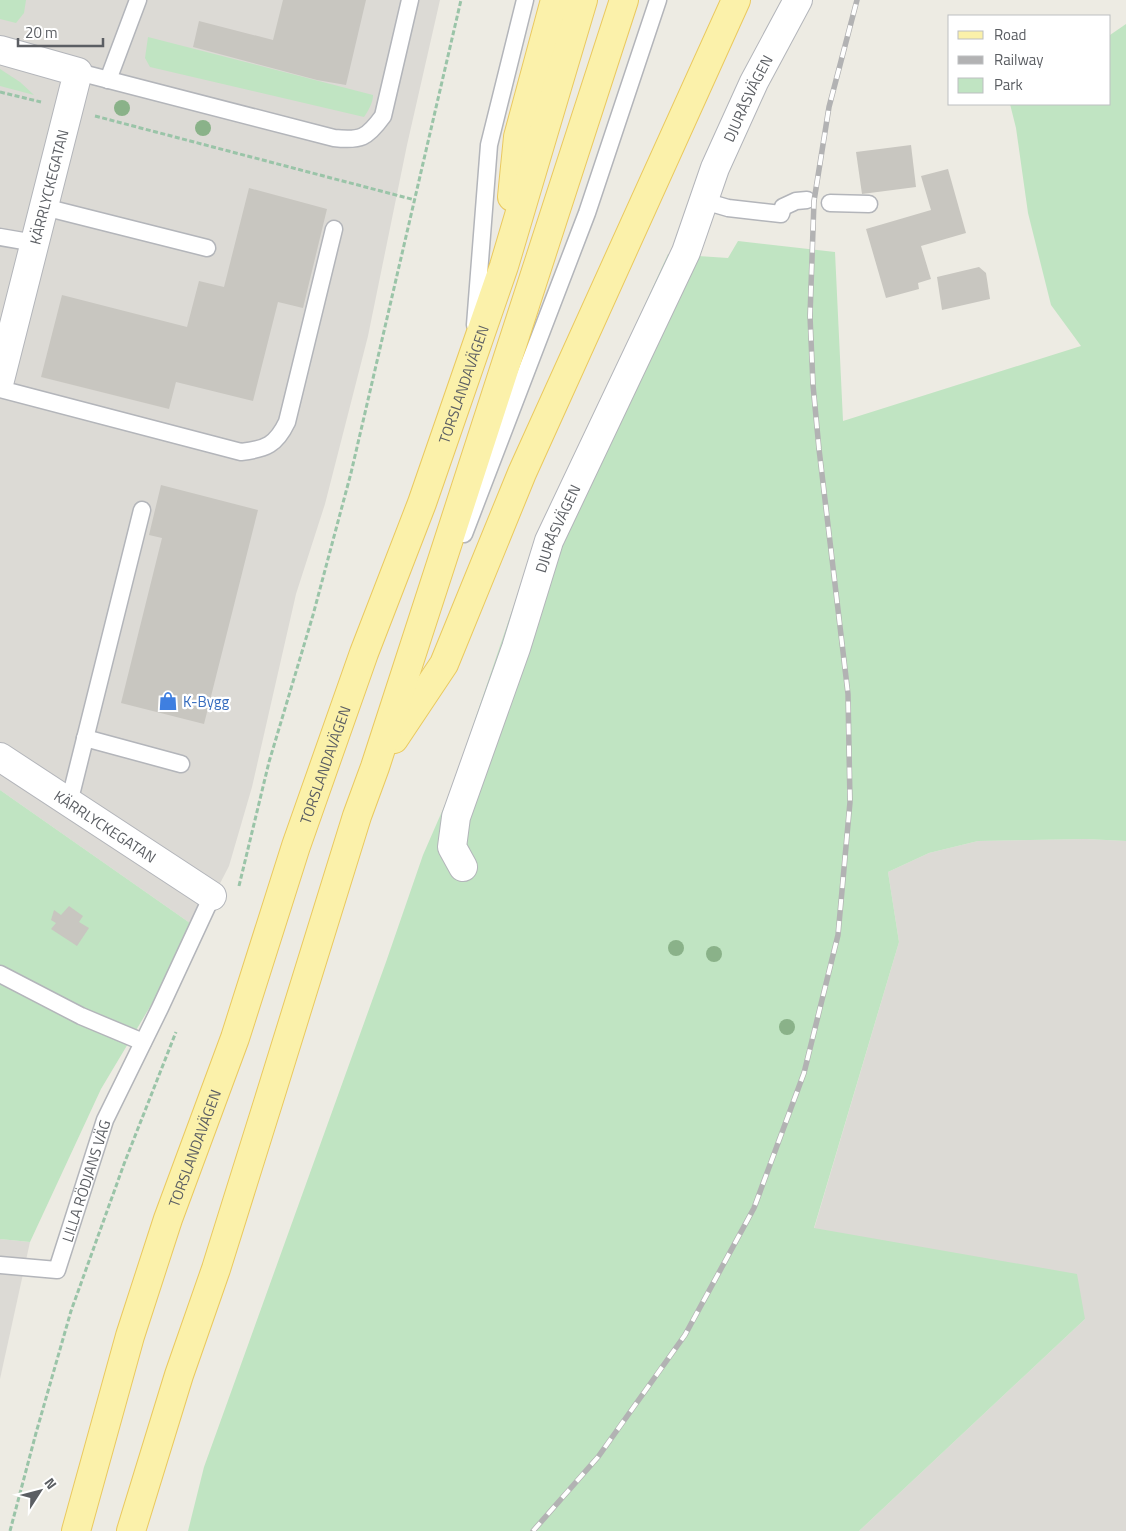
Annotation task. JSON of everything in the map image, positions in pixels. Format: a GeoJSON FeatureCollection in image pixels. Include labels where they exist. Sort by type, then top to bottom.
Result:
{"type":"FeatureCollection","features":[{"type":"Feature","properties":{"kind":"main road"},"geometry":{"type":"LineString","coordinates":[[504,266],[518,137],[554,0]]}},
{"type":"Feature","properties":{"kind":"main road","name":"TORSLANDAVÄGEN"},"geometry":{"type":"LineString","coordinates":[[76,1531],[130,1336],[168,1219],[234,1038],[296,846],[364,653],[422,503],[472,361],[504,266],[583,0]]}},
{"type":"Feature","properties":{"kind":"main road"},"geometry":{"type":"LineString","coordinates":[[131,1531],[179,1376],[216,1269],[357,816],[375,767],[624,0]]}},
{"type":"Feature","properties":{"kind":"main road"},"geometry":{"type":"LineString","coordinates":[[375,767],[444,664],[522,473],[736,0]]}},
{"type":"Feature","properties":{"kind":"street","name":"DJURÅSVÄGEN"},"geometry":{"type":"LineString","coordinates":[[464,867],[452,847],[456,817],[516,648],[549,541],[686,252],[715,168],[750,91],[798,0]]}},
{"type":"Feature","properties":{"kind":"street"},"geometry":{"type":"LineString","coordinates":[[0,50],[78,72]]}},
{"type":"Feature","properties":{"kind":"street","name":"KÄRRLYCKEGATAN"},"geometry":{"type":"LineString","coordinates":[[0,380],[78,72]]}},
{"type":"Feature","properties":{"kind":"street","name":"KÄRRLYCKEGATAN"},"geometry":{"type":"LineString","coordinates":[[0,757],[212,896]]}},
{"type":"Feature","properties":{"kind":"lane"},"geometry":{"type":"LineString","coordinates":[[108,80],[138,0]]}},
{"type":"Feature","properties":{"kind":"lane"},"geometry":{"type":"LineString","coordinates":[[78,72],[334,138],[351,140],[361,138],[374,129],[383,116],[410,0]]}},
{"type":"Feature","properties":{"kind":"lane"},"geometry":{"type":"LineString","coordinates":[[472,361],[489,145],[525,0]]}},
{"type":"Feature","properties":{"kind":"lane"},"geometry":{"type":"LineString","coordinates":[[375,767],[587,212],[658,0]]}},
{"type":"Feature","properties":{"kind":"lane"},"geometry":{"type":"LineString","coordinates":[[704,201],[728,208],[781,214],[783,207],[796,201],[807,200]]}},
{"type":"Feature","properties":{"kind":"lane"},"geometry":{"type":"LineString","coordinates":[[830,203],[868,204]]}},
{"type":"Feature","properties":{"kind":"lane"},"geometry":{"type":"LineString","coordinates":[[44,207],[207,248]]}},
{"type":"Feature","properties":{"kind":"lane"},"geometry":{"type":"LineString","coordinates":[[0,389],[240,452],[255,450],[269,444],[280,436],[288,422],[334,228]]}},
{"type":"Feature","properties":{"kind":"lane"},"geometry":{"type":"LineString","coordinates":[[0,237],[35,243]]}},
{"type":"Feature","properties":{"kind":"lane"},"geometry":{"type":"LineString","coordinates":[[69,803],[142,510]]}},
{"type":"Feature","properties":{"kind":"lane"},"geometry":{"type":"LineString","coordinates":[[85,738],[181,764]]}},
{"type":"Feature","properties":{"kind":"lane","name":"LILLA RÖDJANS VÄG"},"geometry":{"type":"LineString","coordinates":[[0,1264],[56,1270],[105,1120],[212,896]]}},
{"type":"Feature","properties":{"kind":"lane"},"geometry":{"type":"LineString","coordinates":[[0,974],[81,1016],[143,1042]]}},
{"type":"Feature","properties":{"kind":"path"},"geometry":{"type":"LineString","coordinates":[[238,890],[269,762],[313,615],[351,473],[461,0]]}},
{"type":"Feature","properties":{"kind":"path"},"geometry":{"type":"LineString","coordinates":[[0,92],[415,200]]}},
{"type":"Feature","properties":{"kind":"path"},"geometry":{"type":"LineString","coordinates":[[10,1531],[71,1311],[124,1164],[178,1028]]}},
{"type":"Feature","properties":{"kind":"shaded area"},"geometry":{"type":"Polygon","coordinates":[[[0,0],[440,0],[407,145],[368,336],[325,504],[296,594],[252,787],[229,866],[197,928],[0,790],[0,0]]]}},
{"type":"Feature","properties":{"kind":"shaded area"},"geometry":{"type":"Polygon","coordinates":[[[1086,839],[1126,841],[1126,1531],[859,1531],[1085,1319],[814,1229],[899,942],[888,872],[929,853],[978,841],[1086,839]]]}},
{"type":"Feature","properties":{"kind":"shaded area"},"geometry":{"type":"Polygon","coordinates":[[[0,1239],[30,1242],[0,1379],[0,1239]]]}},
{"type":"Feature","properties":{"kind":"green space"},"geometry":{"type":"Polygon","coordinates":[[[0,0],[26,0],[24,13],[16,23],[0,19],[0,0]]]}},
{"type":"Feature","properties":{"kind":"green space"},"geometry":{"type":"Polygon","coordinates":[[[1126,24],[1126,841],[1086,839],[978,841],[929,853],[888,872],[899,942],[814,1228],[1077,1274],[1085,1319],[859,1531],[188,1531],[204,1467],[423,855],[450,793],[533,549],[668,254],[728,258],[738,241],[835,252],[843,421],[1081,346],[1051,305],[1028,213],[1016,128],[1010,105],[1111,105],[1111,34],[1126,24]]]}},
{"type":"Feature","properties":{"kind":"green space"},"geometry":{"type":"Polygon","coordinates":[[[148,37],[373,95],[372,101],[364,117],[150,67],[145,58],[148,37]]]}},
{"type":"Feature","properties":{"kind":"green space"},"geometry":{"type":"Polygon","coordinates":[[[0,69],[20,82],[34,95],[0,86],[0,69]]]}},
{"type":"Feature","properties":{"kind":"green space"},"geometry":{"type":"Polygon","coordinates":[[[0,790],[197,928],[101,1089],[30,1242],[0,1239],[0,790]]]}},
{"type":"Feature","properties":{"kind":"building"},"geometry":{"type":"Polygon","coordinates":[[[283,0],[366,0],[346,85],[317,80],[193,47],[199,21],[273,40],[283,0]]]}},
{"type":"Feature","properties":{"kind":"building"},"geometry":{"type":"Polygon","coordinates":[[[911,145],[916,187],[862,194],[856,152],[911,145]]]}},
{"type":"Feature","properties":{"kind":"building"},"geometry":{"type":"Polygon","coordinates":[[[948,169],[966,233],[921,246],[931,279],[918,283],[919,289],[886,298],[866,229],[931,210],[921,176],[948,169]]]}},
{"type":"Feature","properties":{"kind":"building"},"geometry":{"type":"Polygon","coordinates":[[[249,188],[327,209],[303,308],[278,302],[253,401],[176,382],[169,409],[41,377],[62,295],[187,327],[199,281],[224,287],[249,188]]]}},
{"type":"Feature","properties":{"kind":"building"},"geometry":{"type":"Polygon","coordinates":[[[979,267],[986,273],[990,299],[942,310],[937,277],[979,267]]]}},
{"type":"Feature","properties":{"kind":"building"},"geometry":{"type":"Polygon","coordinates":[[[161,485],[258,510],[204,724],[121,703],[162,538],[149,535],[161,485]]]}},
{"type":"Feature","properties":{"kind":"building"},"geometry":{"type":"Polygon","coordinates":[[[69,906],[83,916],[79,922],[89,928],[77,946],[51,929],[56,923],[51,920],[54,910],[61,915],[69,906]]]}},
{"type":"Feature","properties":{"kind":"railway"},"geometry":{"type":"LineString","coordinates":[[533,1531],[598,1457],[685,1335],[754,1208],[804,1073],[838,935],[850,802],[848,694],[819,449],[813,385],[810,316],[814,201],[829,107],[857,0]]}},
{"type":"Feature","properties":{"kind":"place","name":"K-Bygg"},"geometry":{"type":"Point","coordinates":[168,701]}}]}
